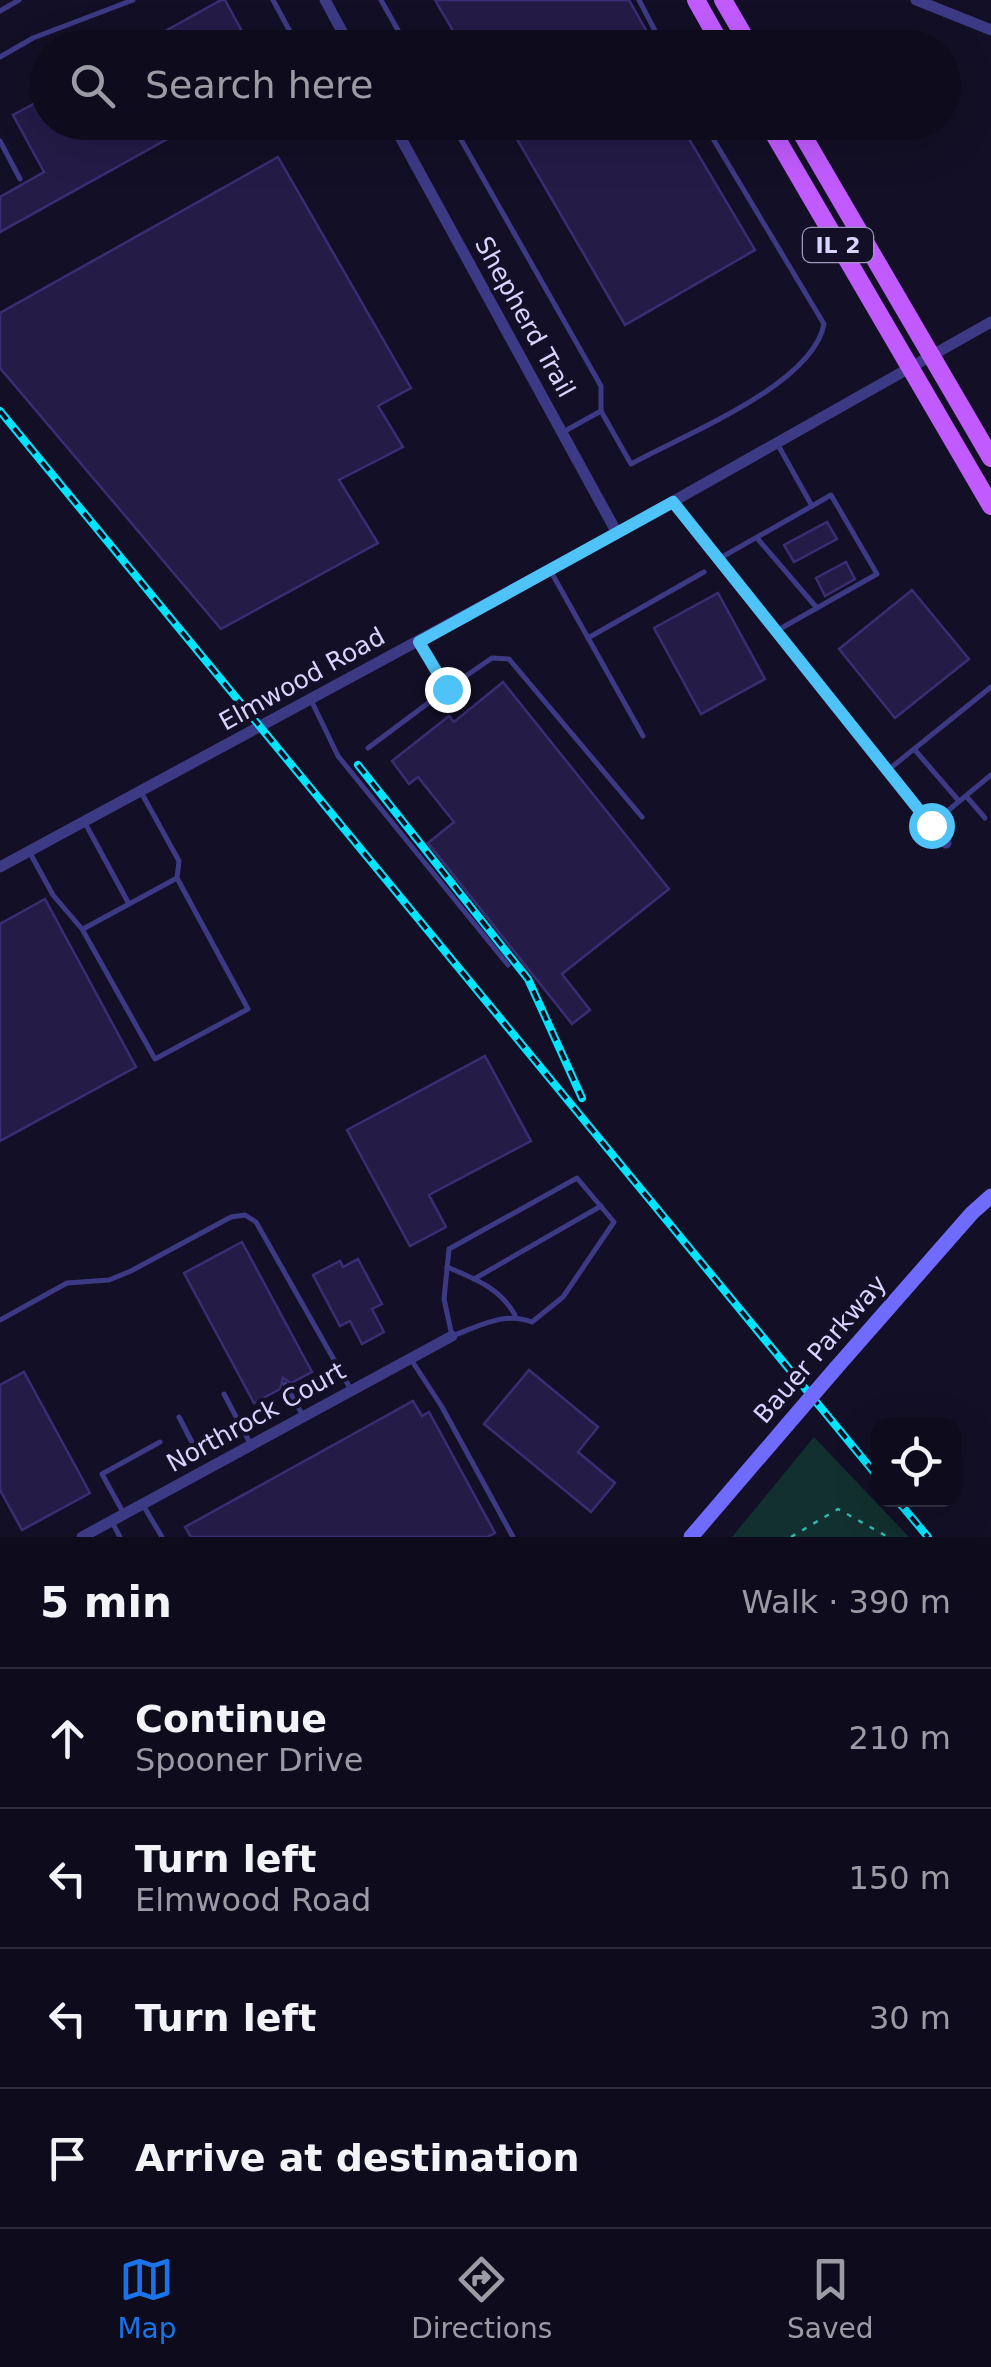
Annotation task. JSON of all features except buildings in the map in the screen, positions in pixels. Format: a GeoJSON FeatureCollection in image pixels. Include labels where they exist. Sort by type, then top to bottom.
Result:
{"type":"FeatureCollection","features":[{"type":"Feature","properties":{"kind":"main road"},"geometry":{"type":"LineString","coordinates":[[696,0],[713,30]]}},
{"type":"Feature","properties":{"kind":"main road"},"geometry":{"type":"LineString","coordinates":[[723,0],[740,30]]}},
{"type":"Feature","properties":{"kind":"main road","name":"IL 2"},"geometry":{"type":"LineString","coordinates":[[778,140],[991,506]]}},
{"type":"Feature","properties":{"kind":"main road","name":"IL 2"},"geometry":{"type":"LineString","coordinates":[[806,140],[991,458]]}},
{"type":"Feature","properties":{"kind":"main road","name":"Bauer Parkway"},"geometry":{"type":"LineString","coordinates":[[691,1537],[991,1196]]}},
{"type":"Feature","properties":{"kind":"street"},"geometry":{"type":"LineString","coordinates":[[325,0],[339,30]]}},
{"type":"Feature","properties":{"kind":"street"},"geometry":{"type":"LineString","coordinates":[[916,0],[991,30]]}},
{"type":"Feature","properties":{"kind":"street","name":"Shepherd Trail"},"geometry":{"type":"LineString","coordinates":[[402,140],[618,534]]}},
{"type":"Feature","properties":{"kind":"street","name":"Elmwood Road"},"geometry":{"type":"LineString","coordinates":[[0,868],[618,534],[991,322]]}},
{"type":"Feature","properties":{"kind":"street"},"geometry":{"type":"LineString","coordinates":[[673,502],[946,843]]}},
{"type":"Feature","properties":{"kind":"street","name":"Northrock Court"},"geometry":{"type":"LineString","coordinates":[[82,1537],[452,1336]]}},
{"type":"Feature","properties":{"kind":"lane"},"geometry":{"type":"LineString","coordinates":[[0,11],[19,0]]}},
{"type":"Feature","properties":{"kind":"lane"},"geometry":{"type":"LineString","coordinates":[[53,30],[132,0]]}},
{"type":"Feature","properties":{"kind":"lane"},"geometry":{"type":"LineString","coordinates":[[272,0],[288,30]]}},
{"type":"Feature","properties":{"kind":"lane"},"geometry":{"type":"LineString","coordinates":[[381,0],[398,30]]}},
{"type":"Feature","properties":{"kind":"lane"},"geometry":{"type":"LineString","coordinates":[[639,0],[655,30]]}},
{"type":"Feature","properties":{"kind":"lane"},"geometry":{"type":"LineString","coordinates":[[0,58],[30,39]]}},
{"type":"Feature","properties":{"kind":"lane"},"geometry":{"type":"LineString","coordinates":[[0,140],[20,179]]}},
{"type":"Feature","properties":{"kind":"lane"},"geometry":{"type":"LineString","coordinates":[[461,140],[601,386],[600,411],[631,464],[788,378],[820,344],[824,324],[714,140]]}},
{"type":"Feature","properties":{"kind":"lane"},"geometry":{"type":"LineString","coordinates":[[562,432],[600,411]]}},
{"type":"Feature","properties":{"kind":"lane"},"geometry":{"type":"LineString","coordinates":[[776,442],[812,506]]}},
{"type":"Feature","properties":{"kind":"lane"},"geometry":{"type":"LineString","coordinates":[[719,559],[832,495],[877,574],[776,631]]}},
{"type":"Feature","properties":{"kind":"lane"},"geometry":{"type":"LineString","coordinates":[[757,538],[816,608]]}},
{"type":"Feature","properties":{"kind":"lane"},"geometry":{"type":"LineString","coordinates":[[550,570],[643,736]]}},
{"type":"Feature","properties":{"kind":"lane"},"geometry":{"type":"LineString","coordinates":[[588,638],[704,572]]}},
{"type":"Feature","properties":{"kind":"lane"},"geometry":{"type":"LineString","coordinates":[[419,642],[447,689]]}},
{"type":"Feature","properties":{"kind":"lane"},"geometry":{"type":"LineString","coordinates":[[368,748],[492,658],[510,659],[642,817]]}},
{"type":"Feature","properties":{"kind":"lane"},"geometry":{"type":"LineString","coordinates":[[887,770],[991,687]]}},
{"type":"Feature","properties":{"kind":"lane"},"geometry":{"type":"LineString","coordinates":[[311,700],[338,756],[508,965]]}},
{"type":"Feature","properties":{"kind":"lane"},"geometry":{"type":"LineString","coordinates":[[914,748],[959,802]]}},
{"type":"Feature","properties":{"kind":"lane"},"geometry":{"type":"LineString","coordinates":[[931,825],[991,775]]}},
{"type":"Feature","properties":{"kind":"lane"},"geometry":{"type":"LineString","coordinates":[[30,852],[53,895],[82,930],[156,1059],[248,1009],[176,878],[179,861],[141,792]]}},
{"type":"Feature","properties":{"kind":"lane"},"geometry":{"type":"LineString","coordinates":[[966,796],[985,818]]}},
{"type":"Feature","properties":{"kind":"lane"},"geometry":{"type":"LineString","coordinates":[[85,822],[129,904]]}},
{"type":"Feature","properties":{"kind":"lane"},"geometry":{"type":"LineString","coordinates":[[82,930],[176,878]]}},
{"type":"Feature","properties":{"kind":"lane"},"geometry":{"type":"LineString","coordinates":[[448,1267],[474,1279],[508,1302],[515,1315],[532,1322],[563,1297],[614,1222],[577,1178],[449,1249],[444,1299],[452,1336],[515,1315]]}},
{"type":"Feature","properties":{"kind":"lane"},"geometry":{"type":"LineString","coordinates":[[474,1279],[600,1206]]}},
{"type":"Feature","properties":{"kind":"lane"},"geometry":{"type":"LineString","coordinates":[[0,1320],[67,1283],[109,1280],[231,1217],[244,1215],[256,1222],[352,1391]]}},
{"type":"Feature","properties":{"kind":"lane"},"geometry":{"type":"LineString","coordinates":[[410,1359],[442,1407],[512,1537]]}},
{"type":"Feature","properties":{"kind":"lane"},"geometry":{"type":"LineString","coordinates":[[286,1384],[304,1417]]}},
{"type":"Feature","properties":{"kind":"lane"},"geometry":{"type":"LineString","coordinates":[[224,1394],[252,1445]]}},
{"type":"Feature","properties":{"kind":"lane"},"geometry":{"type":"LineString","coordinates":[[178,1417],[196,1450],[241,1425]]}},
{"type":"Feature","properties":{"kind":"lane"},"geometry":{"type":"LineString","coordinates":[[124,1514],[102,1474],[160,1442]]}},
{"type":"Feature","properties":{"kind":"lane"},"geometry":{"type":"LineString","coordinates":[[143,1504],[162,1537]]}},
{"type":"Feature","properties":{"kind":"lane"},"geometry":{"type":"LineString","coordinates":[[112,1521],[120,1537]]}},
{"type":"Feature","properties":{"kind":"path"},"geometry":{"type":"LineString","coordinates":[[791,1537],[838,1509],[888,1537]]}},
{"type":"Feature","properties":{"kind":"green space"},"geometry":{"type":"Polygon","coordinates":[[[814,1437],[871,1497],[871,1507],[880,1507],[909,1537],[732,1537],[814,1437]]]}},
{"type":"Feature","properties":{"kind":"railway"},"geometry":{"type":"LineString","coordinates":[[0,411],[871,1469]]}},
{"type":"Feature","properties":{"kind":"railway"},"geometry":{"type":"LineString","coordinates":[[358,765],[528,979],[582,1098]]}},
{"type":"Feature","properties":{"kind":"railway"},"geometry":{"type":"LineString","coordinates":[[903,1507],[928,1537]]}},
{"type":"Feature","properties":{"kind":"route"},"geometry":{"type":"LineString","coordinates":[[447,689],[419,642],[673,502],[931,825]]}}]}
